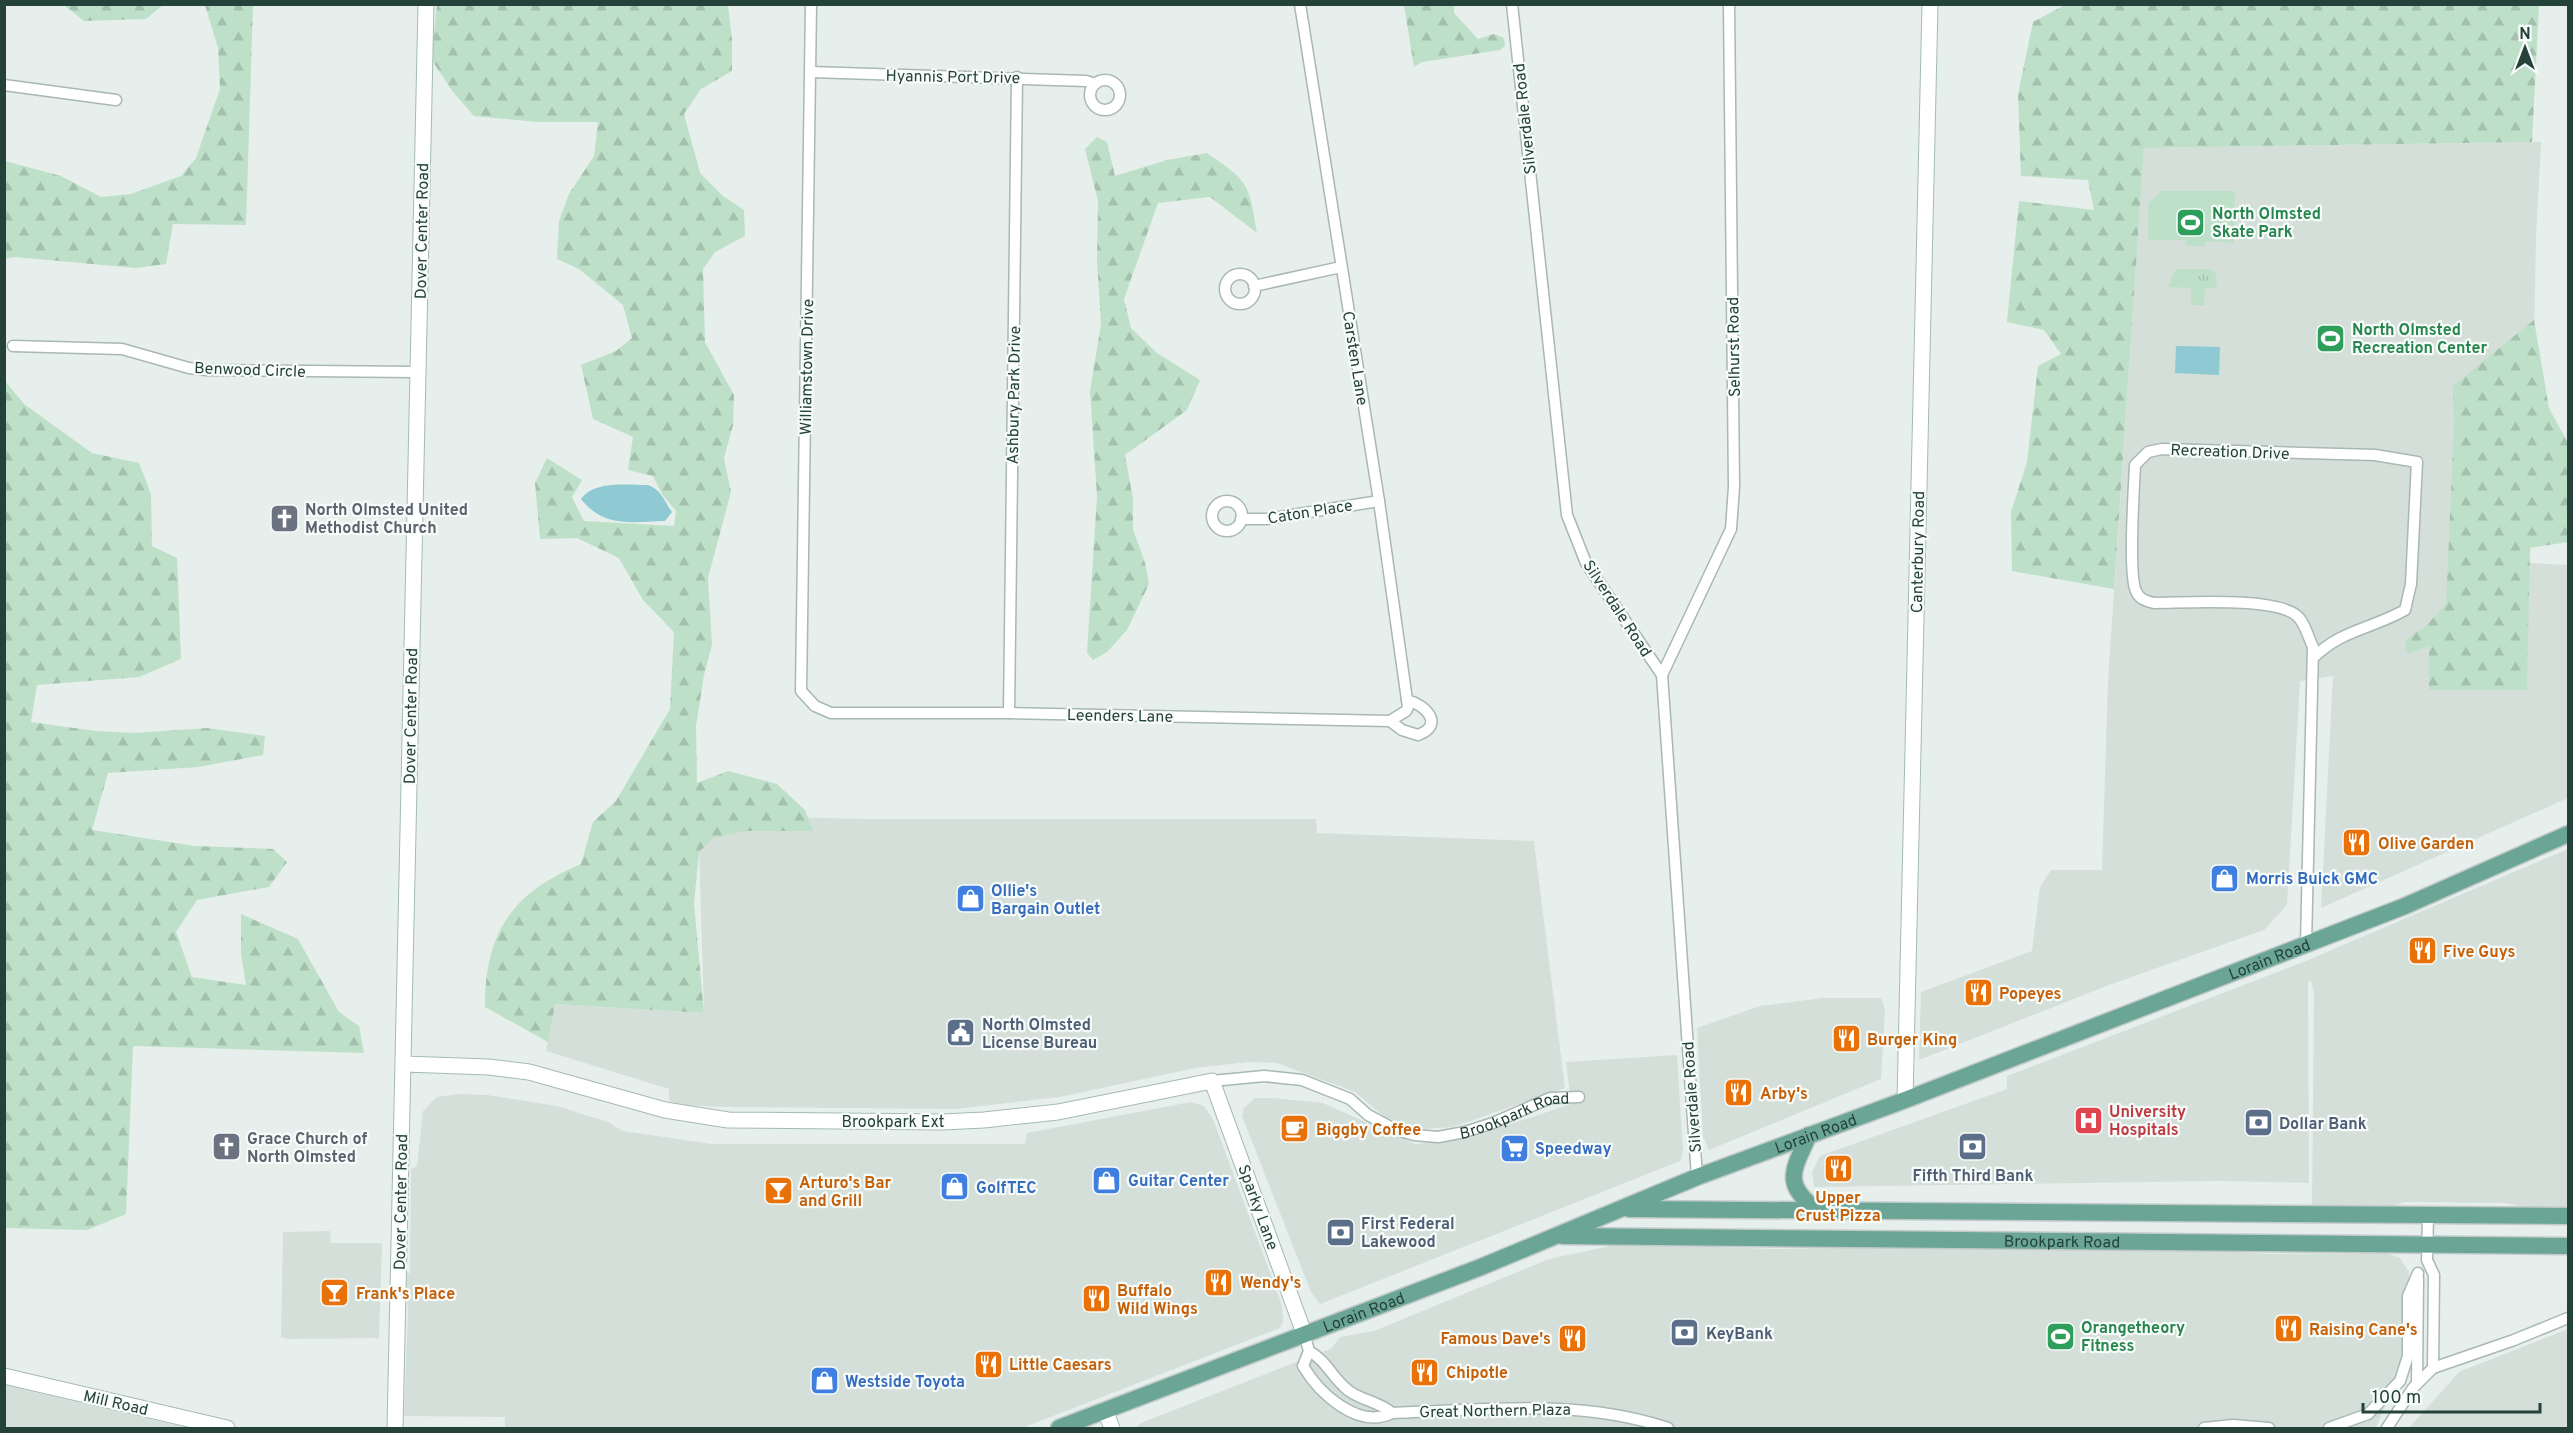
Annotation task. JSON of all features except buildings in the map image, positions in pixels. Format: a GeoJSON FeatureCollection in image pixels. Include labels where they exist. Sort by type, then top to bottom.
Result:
{"type":"FeatureCollection","features":[{"type":"Feature","properties":{"kind":"main road","name":"Lorain Road"},"geometry":{"type":"LineString","coordinates":[[1059,1428],[1556,1236],[1697,1177],[1905,1100],[2404,906],[2568,834]]}},
{"type":"Feature","properties":{"kind":"main road"},"geometry":{"type":"LineString","coordinates":[[1809,1135],[1793,1169],[1793,1184],[1805,1201],[1817,1210]]}},
{"type":"Feature","properties":{"kind":"main road","name":"Brookpark Road"},"geometry":{"type":"LineString","coordinates":[[1622,1209],[2568,1216]]}},
{"type":"Feature","properties":{"kind":"main road","name":"Brookpark Road"},"geometry":{"type":"LineString","coordinates":[[1556,1236],[2427,1253],[2568,1246]]}},
{"type":"Feature","properties":{"kind":"street","name":"Dover Center Road"},"geometry":{"type":"LineString","coordinates":[[395,1428],[426,4]]}},
{"type":"Feature","properties":{"kind":"street","name":"Williamstown Drive"},"geometry":{"type":"LineString","coordinates":[[812,4],[801,691],[815,706],[831,713]]}},
{"type":"Feature","properties":{"kind":"street","name":"Carsten Lane"},"geometry":{"type":"LineString","coordinates":[[1300,4],[1379,501],[1407,706]]}},
{"type":"Feature","properties":{"kind":"street","name":"Silverdale Road"},"geometry":{"type":"LineString","coordinates":[[1512,4],[1567,515],[1586,563],[1662,675],[1697,1177]]}},
{"type":"Feature","properties":{"kind":"street","name":"Selhurst Road"},"geometry":{"type":"LineString","coordinates":[[1662,675],[1731,529],[1734,487],[1729,4]]}},
{"type":"Feature","properties":{"kind":"street","name":"Canterbury Road"},"geometry":{"type":"LineString","coordinates":[[1905,1100],[1930,4]]}},
{"type":"Feature","properties":{"kind":"street","name":"Hyannis Port Drive"},"geometry":{"type":"LineString","coordinates":[[812,72],[1017,77],[1086,81],[1095,84]]}},
{"type":"Feature","properties":{"kind":"street","name":"Ashbury Park Drive"},"geometry":{"type":"LineString","coordinates":[[1009,713],[1017,77]]}},
{"type":"Feature","properties":{"kind":"street"},"geometry":{"type":"LineString","coordinates":[[4,85],[116,100]]}},
{"type":"Feature","properties":{"kind":"street"},"geometry":{"type":"LineString","coordinates":[[1254,286],[1341,267]]}},
{"type":"Feature","properties":{"kind":"street","name":"Benwood Circle"},"geometry":{"type":"LineString","coordinates":[[13,346],[122,348],[189,368],[206,370],[417,372]]}},
{"type":"Feature","properties":{"kind":"street","name":"Recreation Drive"},"geometry":{"type":"LineString","coordinates":[[2306,944],[2313,647],[2303,624],[2296,615],[2280,608],[2244,603],[2154,603],[2144,601],[2139,596],[2135,590],[2133,572],[2135,465],[2148,452],[2162,449],[2352,454],[2416,462],[2412,585],[2405,610],[2388,620],[2339,636],[2313,658]]}},
{"type":"Feature","properties":{"kind":"street","name":"Caton Place"},"geometry":{"type":"LineString","coordinates":[[1241,519],[1267,519],[1379,501]]}},
{"type":"Feature","properties":{"kind":"street"},"geometry":{"type":"LineString","coordinates":[[1407,706],[1424,706],[1429,712],[1431,722],[1428,728],[1418,735],[1409,734],[1390,721],[1407,706]]}},
{"type":"Feature","properties":{"kind":"street","name":"Leenders Lane"},"geometry":{"type":"LineString","coordinates":[[831,713],[1009,713],[1390,721]]}},
{"type":"Feature","properties":{"kind":"street","name":"Brookpark Ext"},"geometry":{"type":"LineString","coordinates":[[404,1064],[489,1067],[529,1072],[665,1110],[728,1120],[942,1122],[984,1120],[1058,1112],[1212,1081],[1264,1076],[1302,1080],[1350,1099],[1373,1118]]}},
{"type":"Feature","properties":{"kind":"street","name":"Sparky Lane"},"geometry":{"type":"LineString","coordinates":[[1212,1081],[1304,1333]]}},
{"type":"Feature","properties":{"kind":"street","name":"Brookpark Road"},"geometry":{"type":"LineString","coordinates":[[1373,1118],[1414,1136],[1451,1135],[1493,1123],[1550,1098],[1579,1097]]}},
{"type":"Feature","properties":{"kind":"street"},"geometry":{"type":"LineString","coordinates":[[2428,1215],[2427,1253],[2434,1275],[2433,1368]]}},
{"type":"Feature","properties":{"kind":"street"},"geometry":{"type":"LineString","coordinates":[[2329,1428],[2355,1421],[2379,1405],[2397,1385],[2406,1366],[2408,1296],[2427,1253]]}},
{"type":"Feature","properties":{"kind":"street"},"geometry":{"type":"LineString","coordinates":[[2417,1383],[2418,1273]]}},
{"type":"Feature","properties":{"kind":"street"},"geometry":{"type":"LineString","coordinates":[[2387,1428],[2417,1383],[2433,1368],[2514,1340],[2568,1318]]}},
{"type":"Feature","properties":{"kind":"street","name":"Great Northern Plaza"},"geometry":{"type":"LineString","coordinates":[[1304,1333],[1309,1351],[1303,1366],[1315,1383],[1336,1403],[1369,1416],[1382,1418],[1392,1413],[1503,1407],[1559,1407],[1613,1414],[1668,1428]]}},
{"type":"Feature","properties":{"kind":"street","name":"Great Northern Plaza"},"geometry":{"type":"LineString","coordinates":[[1309,1351],[1323,1359],[1333,1376],[1348,1390],[1362,1399],[1383,1405],[1392,1413]]}},
{"type":"Feature","properties":{"kind":"street","name":"Mill Road"},"geometry":{"type":"LineString","coordinates":[[4,1376],[227,1428]]}},
{"type":"Feature","properties":{"kind":"street"},"geometry":{"type":"LineString","coordinates":[[1106,1410],[1112,1428]]}},
{"type":"Feature","properties":{"kind":"street"},"geometry":{"type":"LineString","coordinates":[[2204,1428],[2234,1425],[2269,1428]]}},
{"type":"Feature","properties":{"kind":"shaded area"},"geometry":{"type":"Polygon","coordinates":[[[2541,142],[2536,238],[2530,563],[2568,565],[2568,798],[2321,908],[2333,676],[2300,681],[2287,905],[2264,930],[2109,985],[1919,1060],[1921,992],[2032,951],[2040,887],[2051,870],[2102,870],[2108,680],[2144,148],[2541,142]]]}},
{"type":"Feature","properties":{"kind":"shaded area"},"geometry":{"type":"Polygon","coordinates":[[[698,815],[867,819],[1316,819],[1317,833],[1534,841],[1565,1088],[1453,1127],[1424,1129],[1386,1118],[1355,1092],[1277,1063],[1248,1062],[1195,1068],[1060,1097],[955,1109],[728,1107],[682,1105],[669,1101],[669,1089],[546,1051],[555,1004],[704,1013],[698,815]]]}},
{"type":"Feature","properties":{"kind":"shaded area"},"geometry":{"type":"Polygon","coordinates":[[[2568,849],[2568,1208],[2532,1208],[2504,1203],[2405,1202],[2389,1207],[2312,1206],[2314,994],[2311,980],[2308,983],[2309,1183],[2220,1181],[1814,1187],[1812,1172],[1820,1156],[2007,1089],[2007,1076],[2301,963],[2568,849]]]}},
{"type":"Feature","properties":{"kind":"shaded area"},"geometry":{"type":"Polygon","coordinates":[[[1823,998],[1881,998],[1885,1009],[1881,1079],[1709,1150],[1703,1137],[1697,1028],[1760,1006],[1823,998]]]}},
{"type":"Feature","properties":{"kind":"shaded area"},"geometry":{"type":"Polygon","coordinates":[[[1677,1055],[1683,1151],[1680,1161],[1320,1304],[1311,1292],[1242,1116],[1244,1108],[1255,1098],[1273,1098],[1323,1103],[1415,1144],[1469,1138],[1571,1104],[1566,1062],[1677,1055]]]}},
{"type":"Feature","properties":{"kind":"shaded area"},"geometry":{"type":"Polygon","coordinates":[[[459,1094],[487,1095],[557,1106],[608,1122],[623,1131],[712,1144],[1025,1144],[1027,1133],[1191,1102],[1204,1106],[1213,1119],[1282,1305],[1283,1322],[1280,1328],[1022,1428],[505,1428],[505,1417],[404,1416],[408,1313],[406,1273],[410,1273],[411,1169],[417,1166],[423,1111],[437,1097],[459,1094]]]}},
{"type":"Feature","properties":{"kind":"shaded area"},"geometry":{"type":"Polygon","coordinates":[[[330,1231],[331,1243],[382,1243],[379,1338],[288,1339],[281,1337],[283,1232],[330,1231]]]}},
{"type":"Feature","properties":{"kind":"shaded area"},"geometry":{"type":"Polygon","coordinates":[[[1677,1243],[1682,1246],[1775,1249],[1932,1246],[2203,1248],[2266,1254],[2386,1253],[2400,1258],[2409,1272],[2405,1354],[2376,1428],[1135,1428],[1141,1423],[1332,1348],[1340,1337],[1374,1331],[1549,1259],[1620,1244],[1677,1243]]]}},
{"type":"Feature","properties":{"kind":"shaded area"},"geometry":{"type":"Polygon","coordinates":[[[2568,1329],[2568,1428],[2409,1428],[2459,1372],[2568,1329]]]}},
{"type":"Feature","properties":{"kind":"shaded area"},"geometry":{"type":"Polygon","coordinates":[[[5,1385],[123,1413],[188,1428],[5,1428],[5,1385]]]}},
{"type":"Feature","properties":{"kind":"green space"},"geometry":{"type":"Polygon","coordinates":[[[64,5],[163,5],[146,19],[84,21],[64,5]]]}},
{"type":"Feature","properties":{"kind":"green space"},"geometry":{"type":"Polygon","coordinates":[[[205,5],[253,5],[246,225],[173,224],[166,264],[136,268],[15,257],[5,259],[5,161],[61,176],[101,197],[131,194],[181,176],[196,158],[220,89],[218,48],[205,5]]]}},
{"type":"Feature","properties":{"kind":"green space"},"geometry":{"type":"Polygon","coordinates":[[[437,5],[728,5],[732,40],[732,71],[701,89],[684,114],[700,173],[723,196],[744,210],[745,236],[715,252],[703,269],[705,342],[734,395],[733,425],[724,458],[731,492],[708,578],[712,645],[704,675],[696,726],[697,783],[728,771],[777,784],[805,810],[813,831],[746,831],[713,838],[699,852],[694,903],[704,1013],[555,1004],[548,1042],[485,1007],[490,957],[497,936],[507,918],[520,902],[557,875],[581,864],[593,822],[616,801],[670,709],[674,632],[643,600],[619,558],[577,538],[540,539],[535,483],[547,458],[582,480],[572,497],[584,521],[674,526],[676,511],[662,494],[653,476],[628,470],[633,437],[593,419],[581,365],[616,351],[632,338],[623,305],[579,269],[557,259],[559,221],[569,194],[594,156],[598,122],[539,122],[474,116],[453,92],[431,59],[437,5]]]}},
{"type":"Feature","properties":{"kind":"green space"},"geometry":{"type":"Polygon","coordinates":[[[1404,5],[1454,5],[1454,13],[1478,39],[1494,34],[1504,38],[1505,46],[1500,50],[1422,62],[1414,67],[1404,5]]]}},
{"type":"Feature","properties":{"kind":"green space"},"geometry":{"type":"Polygon","coordinates":[[[2065,5],[2539,5],[2532,142],[2144,148],[2114,589],[2012,571],[2011,512],[2027,462],[2038,366],[2061,354],[2044,330],[2007,322],[2019,201],[2094,210],[2088,180],[2021,176],[2018,94],[2033,22],[2065,5]]]}},
{"type":"Feature","properties":{"kind":"green space"},"geometry":{"type":"Polygon","coordinates":[[[1097,137],[1107,142],[1115,176],[1167,160],[1207,153],[1245,185],[1252,203],[1257,233],[1210,197],[1158,203],[1124,299],[1131,328],[1157,353],[1200,380],[1187,410],[1125,455],[1133,499],[1133,529],[1145,563],[1149,584],[1127,630],[1107,652],[1093,660],[1087,653],[1097,496],[1090,391],[1101,324],[1097,261],[1098,201],[1085,149],[1097,137]]]}},
{"type":"Feature","properties":{"kind":"green space","name":"North Olmsted Skate Park"},"geometry":{"type":"Polygon","coordinates":[[[2161,191],[2235,191],[2234,243],[2205,241],[2205,246],[2186,246],[2186,240],[2148,240],[2148,204],[2161,191]]]}},
{"type":"Feature","properties":{"kind":"green space"},"geometry":{"type":"Polygon","coordinates":[[[2176,269],[2208,269],[2216,273],[2217,288],[2205,289],[2204,305],[2191,305],[2191,288],[2168,287],[2176,269]]]}},
{"type":"Feature","properties":{"kind":"green space"},"geometry":{"type":"Polygon","coordinates":[[[2534,320],[2549,408],[2568,443],[2568,542],[2530,548],[2527,690],[2429,690],[2429,646],[2407,654],[2405,640],[2426,626],[2446,604],[2454,427],[2453,386],[2534,320]]]}},
{"type":"Feature","properties":{"kind":"green space"},"geometry":{"type":"Polygon","coordinates":[[[5,381],[24,404],[92,453],[139,463],[151,494],[152,546],[177,558],[181,659],[139,677],[37,685],[31,722],[96,731],[134,733],[207,728],[265,736],[263,755],[198,767],[108,773],[92,830],[195,846],[273,849],[287,862],[269,887],[197,900],[176,932],[192,977],[246,985],[241,954],[241,914],[298,939],[339,1012],[359,1026],[364,1053],[133,1046],[126,1214],[87,1230],[5,1228],[5,381]]]}},
{"type":"Feature","properties":{"kind":"water"},"geometry":{"type":"Polygon","coordinates":[[[2176,346],[2220,347],[2219,375],[2175,373],[2176,346]]]}},
{"type":"Feature","properties":{"kind":"water"},"geometry":{"type":"Polygon","coordinates":[[[648,485],[660,493],[672,512],[665,521],[630,522],[609,519],[599,515],[581,499],[587,493],[603,486],[648,485]]]}},
{"type":"Feature","properties":{"kind":"place","name":"North Olmsted Skate Park"},"geometry":{"type":"Point","coordinates":[2191,222]}},
{"type":"Feature","properties":{"kind":"place","name":"North Olmsted Recreation Center"},"geometry":{"type":"Point","coordinates":[2331,338]}},
{"type":"Feature","properties":{"kind":"place","name":"North Olmsted United Methodist Church"},"geometry":{"type":"Point","coordinates":[284,518]}},
{"type":"Feature","properties":{"kind":"place","name":"Olive Garden"},"geometry":{"type":"Point","coordinates":[2357,843]}},
{"type":"Feature","properties":{"kind":"place","name":"Morris Buick GMC"},"geometry":{"type":"Point","coordinates":[2225,878]}},
{"type":"Feature","properties":{"kind":"place","name":"Ollie's Bargain Outlet"},"geometry":{"type":"Point","coordinates":[970,899]}},
{"type":"Feature","properties":{"kind":"place","name":"Five Guys"},"geometry":{"type":"Point","coordinates":[2422,951]}},
{"type":"Feature","properties":{"kind":"place","name":"Popeyes"},"geometry":{"type":"Point","coordinates":[1978,993]}},
{"type":"Feature","properties":{"kind":"place","name":"North Olmsted License Bureau"},"geometry":{"type":"Point","coordinates":[961,1033]}},
{"type":"Feature","properties":{"kind":"place","name":"Burger King"},"geometry":{"type":"Point","coordinates":[1846,1039]}},
{"type":"Feature","properties":{"kind":"place","name":"Arby's"},"geometry":{"type":"Point","coordinates":[1739,1093]}},
{"type":"Feature","properties":{"kind":"place","name":"University Hospitals"},"geometry":{"type":"Point","coordinates":[2088,1120]}},
{"type":"Feature","properties":{"kind":"place","name":"Dollar Bank"},"geometry":{"type":"Point","coordinates":[2258,1123]}},
{"type":"Feature","properties":{"kind":"place","name":"Biggby Coffee"},"geometry":{"type":"Point","coordinates":[1295,1129]}},
{"type":"Feature","properties":{"kind":"place","name":"Grace Church of North Olmsted"},"geometry":{"type":"Point","coordinates":[226,1147]}},
{"type":"Feature","properties":{"kind":"place","name":"Fifth Third Bank"},"geometry":{"type":"Point","coordinates":[1973,1147]}},
{"type":"Feature","properties":{"kind":"place","name":"Speedway"},"geometry":{"type":"Point","coordinates":[1514,1148]}},
{"type":"Feature","properties":{"kind":"place","name":"Upper Crust Pizza"},"geometry":{"type":"Point","coordinates":[1838,1169]}},
{"type":"Feature","properties":{"kind":"place","name":"Guitar Center"},"geometry":{"type":"Point","coordinates":[1107,1180]}},
{"type":"Feature","properties":{"kind":"place","name":"GolfTEC"},"geometry":{"type":"Point","coordinates":[955,1187]}},
{"type":"Feature","properties":{"kind":"place","name":"Arturo's Bar and Grill"},"geometry":{"type":"Point","coordinates":[778,1191]}},
{"type":"Feature","properties":{"kind":"place","name":"First Federal Lakewood"},"geometry":{"type":"Point","coordinates":[1340,1232]}},
{"type":"Feature","properties":{"kind":"place","name":"Wendy's"},"geometry":{"type":"Point","coordinates":[1219,1282]}},
{"type":"Feature","properties":{"kind":"place","name":"Frank's Place"},"geometry":{"type":"Point","coordinates":[335,1293]}},
{"type":"Feature","properties":{"kind":"place","name":"Buffalo Wild Wings"},"geometry":{"type":"Point","coordinates":[1096,1299]}},
{"type":"Feature","properties":{"kind":"place","name":"Raising Cane's"},"geometry":{"type":"Point","coordinates":[2288,1329]}},
{"type":"Feature","properties":{"kind":"place","name":"KeyBank"},"geometry":{"type":"Point","coordinates":[1685,1333]}},
{"type":"Feature","properties":{"kind":"place","name":"Orangetheory Fitness"},"geometry":{"type":"Point","coordinates":[2060,1336]}},
{"type":"Feature","properties":{"kind":"place","name":"Famous Dave's"},"geometry":{"type":"Point","coordinates":[1572,1338]}},
{"type":"Feature","properties":{"kind":"place","name":"Little Caesars"},"geometry":{"type":"Point","coordinates":[988,1364]}},
{"type":"Feature","properties":{"kind":"place","name":"Chipotle"},"geometry":{"type":"Point","coordinates":[1425,1372]}},
{"type":"Feature","properties":{"kind":"place","name":"Westside Toyota"},"geometry":{"type":"Point","coordinates":[824,1381]}}]}
